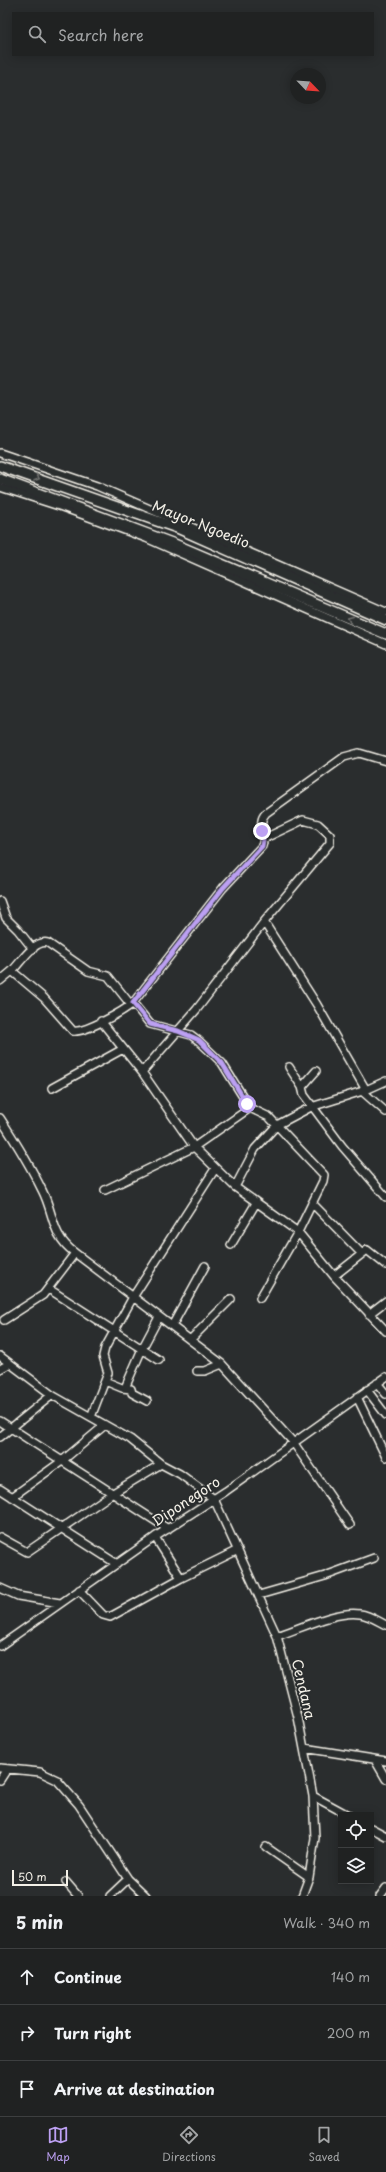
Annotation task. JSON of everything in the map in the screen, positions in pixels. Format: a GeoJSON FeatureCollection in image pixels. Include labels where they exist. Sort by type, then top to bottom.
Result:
{"type":"FeatureCollection","features":[{"type":"Feature","properties":{"kind":"street"},"geometry":{"type":"LineString","coordinates":[[0,453],[98,486],[386,612]]}},
{"type":"Feature","properties":{"kind":"street","name":"Mayor Ngoedio"},"geometry":{"type":"LineString","coordinates":[[0,466],[178,528],[386,620]]}},
{"type":"Feature","properties":{"kind":"street","name":"Mayor Ngoedio"},"geometry":{"type":"LineString","coordinates":[[0,479],[172,543],[386,634]]}},
{"type":"Feature","properties":{"kind":"street"},"geometry":{"type":"LineString","coordinates":[[0,487],[62,507],[146,538],[386,644]]}},
{"type":"Feature","properties":{"kind":"street"},"geometry":{"type":"LineString","coordinates":[[12,971],[44,998],[73,1031],[78,1032],[132,1004],[223,888],[262,846],[263,839],[261,823],[266,813],[339,760],[352,754],[359,753],[386,761]]}},
{"type":"Feature","properties":{"kind":"street"},"geometry":{"type":"LineString","coordinates":[[142,1072],[178,1031],[264,922],[330,843],[331,837],[326,830],[318,824],[303,820],[263,839]]}},
{"type":"Feature","properties":{"kind":"street"},"geometry":{"type":"LineString","coordinates":[[0,901],[6,918],[33,949]]}},
{"type":"Feature","properties":{"kind":"street"},"geometry":{"type":"LineString","coordinates":[[264,922],[313,998],[364,1090],[386,1112]]}},
{"type":"Feature","properties":{"kind":"street"},"geometry":{"type":"LineString","coordinates":[[0,981],[40,943],[48,943],[84,970],[108,976],[150,1024],[178,1031],[195,1038],[213,1053],[225,1068],[250,1108],[268,1115],[324,1175],[323,1181],[298,1232],[260,1298]]}},
{"type":"Feature","properties":{"kind":"street"},"geometry":{"type":"LineString","coordinates":[[101,1021],[142,1072],[194,1147],[215,1169],[236,1187],[256,1203],[298,1232],[334,1276],[386,1331]]}},
{"type":"Feature","properties":{"kind":"street"},"geometry":{"type":"LineString","coordinates":[[52,1088],[123,1049]]}},
{"type":"Feature","properties":{"kind":"street"},"geometry":{"type":"LineString","coordinates":[[289,1067],[302,1087],[304,1095],[311,1107],[386,1197]]}},
{"type":"Feature","properties":{"kind":"street"},"geometry":{"type":"LineString","coordinates":[[302,1087],[316,1071]]}},
{"type":"Feature","properties":{"kind":"street"},"geometry":{"type":"LineString","coordinates":[[236,1187],[255,1150],[277,1125],[311,1107],[364,1090],[386,1081]]}},
{"type":"Feature","properties":{"kind":"street"},"geometry":{"type":"LineString","coordinates":[[105,1190],[194,1147],[250,1108]]}},
{"type":"Feature","properties":{"kind":"street"},"geometry":{"type":"LineString","coordinates":[[0,1118],[47,1200],[56,1234],[60,1240],[74,1253],[88,1261],[222,1364],[293,1442],[350,1525]]}},
{"type":"Feature","properties":{"kind":"street"},"geometry":{"type":"LineString","coordinates":[[91,1418],[108,1373],[104,1352],[133,1297],[215,1169]]}},
{"type":"Feature","properties":{"kind":"street"},"geometry":{"type":"LineString","coordinates":[[231,1245],[256,1203]]}},
{"type":"Feature","properties":{"kind":"street"},"geometry":{"type":"LineString","coordinates":[[312,1203],[361,1253]]}},
{"type":"Feature","properties":{"kind":"street"},"geometry":{"type":"LineString","coordinates":[[334,1276],[361,1253],[368,1250],[386,1265]]}},
{"type":"Feature","properties":{"kind":"street"},"geometry":{"type":"LineString","coordinates":[[4,1320],[43,1295],[49,1289],[74,1253]]}},
{"type":"Feature","properties":{"kind":"street"},"geometry":{"type":"LineString","coordinates":[[172,1326],[205,1266]]}},
{"type":"Feature","properties":{"kind":"street"},"geometry":{"type":"LineString","coordinates":[[49,1289],[159,1360]]}},
{"type":"Feature","properties":{"kind":"street"},"geometry":{"type":"LineString","coordinates":[[190,1340],[231,1299]]}},
{"type":"Feature","properties":{"kind":"street"},"geometry":{"type":"LineString","coordinates":[[369,1314],[386,1301]]}},
{"type":"Feature","properties":{"kind":"street"},"geometry":{"type":"LineString","coordinates":[[125,1388],[142,1349],[159,1317]]}},
{"type":"Feature","properties":{"kind":"street"},"geometry":{"type":"LineString","coordinates":[[0,1356],[8,1364],[52,1395],[130,1439],[161,1464],[180,1474],[214,1499]]}},
{"type":"Feature","properties":{"kind":"street"},"geometry":{"type":"LineString","coordinates":[[0,1369],[8,1364]]}},
{"type":"Feature","properties":{"kind":"street"},"geometry":{"type":"LineString","coordinates":[[197,1371],[205,1371],[222,1364]]}},
{"type":"Feature","properties":{"kind":"street","name":"Diponegoro"},"geometry":{"type":"LineString","coordinates":[[0,1646],[168,1528],[214,1499],[386,1377]]}},
{"type":"Feature","properties":{"kind":"street"},"geometry":{"type":"LineString","coordinates":[[105,1381],[131,1389],[135,1396],[147,1401]]}},
{"type":"Feature","properties":{"kind":"street"},"geometry":{"type":"LineString","coordinates":[[377,1383],[386,1394]]}},
{"type":"Feature","properties":{"kind":"street"},"geometry":{"type":"LineString","coordinates":[[368,1390],[386,1415]]}},
{"type":"Feature","properties":{"kind":"street"},"geometry":{"type":"LineString","coordinates":[[0,1437],[12,1429],[52,1395]]}},
{"type":"Feature","properties":{"kind":"street"},"geometry":{"type":"LineString","coordinates":[[357,1397],[386,1457]]}},
{"type":"Feature","properties":{"kind":"street"},"geometry":{"type":"LineString","coordinates":[[0,1421],[106,1490],[168,1528]]}},
{"type":"Feature","properties":{"kind":"street"},"geometry":{"type":"LineString","coordinates":[[12,1496],[62,1461],[105,1425]]}},
{"type":"Feature","properties":{"kind":"street"},"geometry":{"type":"LineString","coordinates":[[0,1537],[27,1552],[113,1493],[161,1464]]}},
{"type":"Feature","properties":{"kind":"street"},"geometry":{"type":"LineString","coordinates":[[0,1489],[117,1564]]}},
{"type":"Feature","properties":{"kind":"street","name":"Cendana"},"geometry":{"type":"LineString","coordinates":[[214,1499],[277,1636],[293,1695],[312,1796],[316,1838],[309,1877],[302,1896]]}},
{"type":"Feature","properties":{"kind":"street"},"geometry":{"type":"LineString","coordinates":[[156,1537],[181,1578]]}},
{"type":"Feature","properties":{"kind":"street"},"geometry":{"type":"LineString","coordinates":[[79,1590],[103,1615],[108,1617],[181,1578],[238,1550]]}},
{"type":"Feature","properties":{"kind":"street"},"geometry":{"type":"LineString","coordinates":[[259,1595],[325,1576],[374,1558]]}},
{"type":"Feature","properties":{"kind":"street"},"geometry":{"type":"LineString","coordinates":[[0,1588],[18,1596],[60,1603]]}},
{"type":"Feature","properties":{"kind":"street"},"geometry":{"type":"LineString","coordinates":[[277,1636],[331,1618],[352,1614],[362,1614],[386,1625]]}},
{"type":"Feature","properties":{"kind":"street"},"geometry":{"type":"LineString","coordinates":[[304,1748],[386,1761]]}},
{"type":"Feature","properties":{"kind":"street"},"geometry":{"type":"LineString","coordinates":[[375,1760],[386,1779]]}},
{"type":"Feature","properties":{"kind":"street"},"geometry":{"type":"LineString","coordinates":[[0,1780],[3,1769],[40,1772],[60,1783],[87,1815],[128,1879],[146,1896]]}},
{"type":"Feature","properties":{"kind":"street"},"geometry":{"type":"LineString","coordinates":[[312,1796],[342,1812]]}},
{"type":"Feature","properties":{"kind":"street"},"geometry":{"type":"LineString","coordinates":[[374,1830],[386,1836]]}},
{"type":"Feature","properties":{"kind":"street"},"geometry":{"type":"LineString","coordinates":[[266,1847],[309,1877]]}},
{"type":"Feature","properties":{"kind":"street"},"geometry":{"type":"LineString","coordinates":[[110,1896],[128,1879]]}},
{"type":"Feature","properties":{"kind":"street"},"geometry":{"type":"LineString","coordinates":[[66,1882],[78,1896]]}},
{"type":"Feature","properties":{"kind":"street"},"geometry":{"type":"LineString","coordinates":[[380,1896],[386,1888]]}},
{"type":"Feature","properties":{"kind":"route"},"geometry":{"type":"LineString","coordinates":[[247,1104],[222,1063],[199,1040],[178,1031],[150,1024],[133,1003],[223,888],[262,846],[262,831]]}}]}
